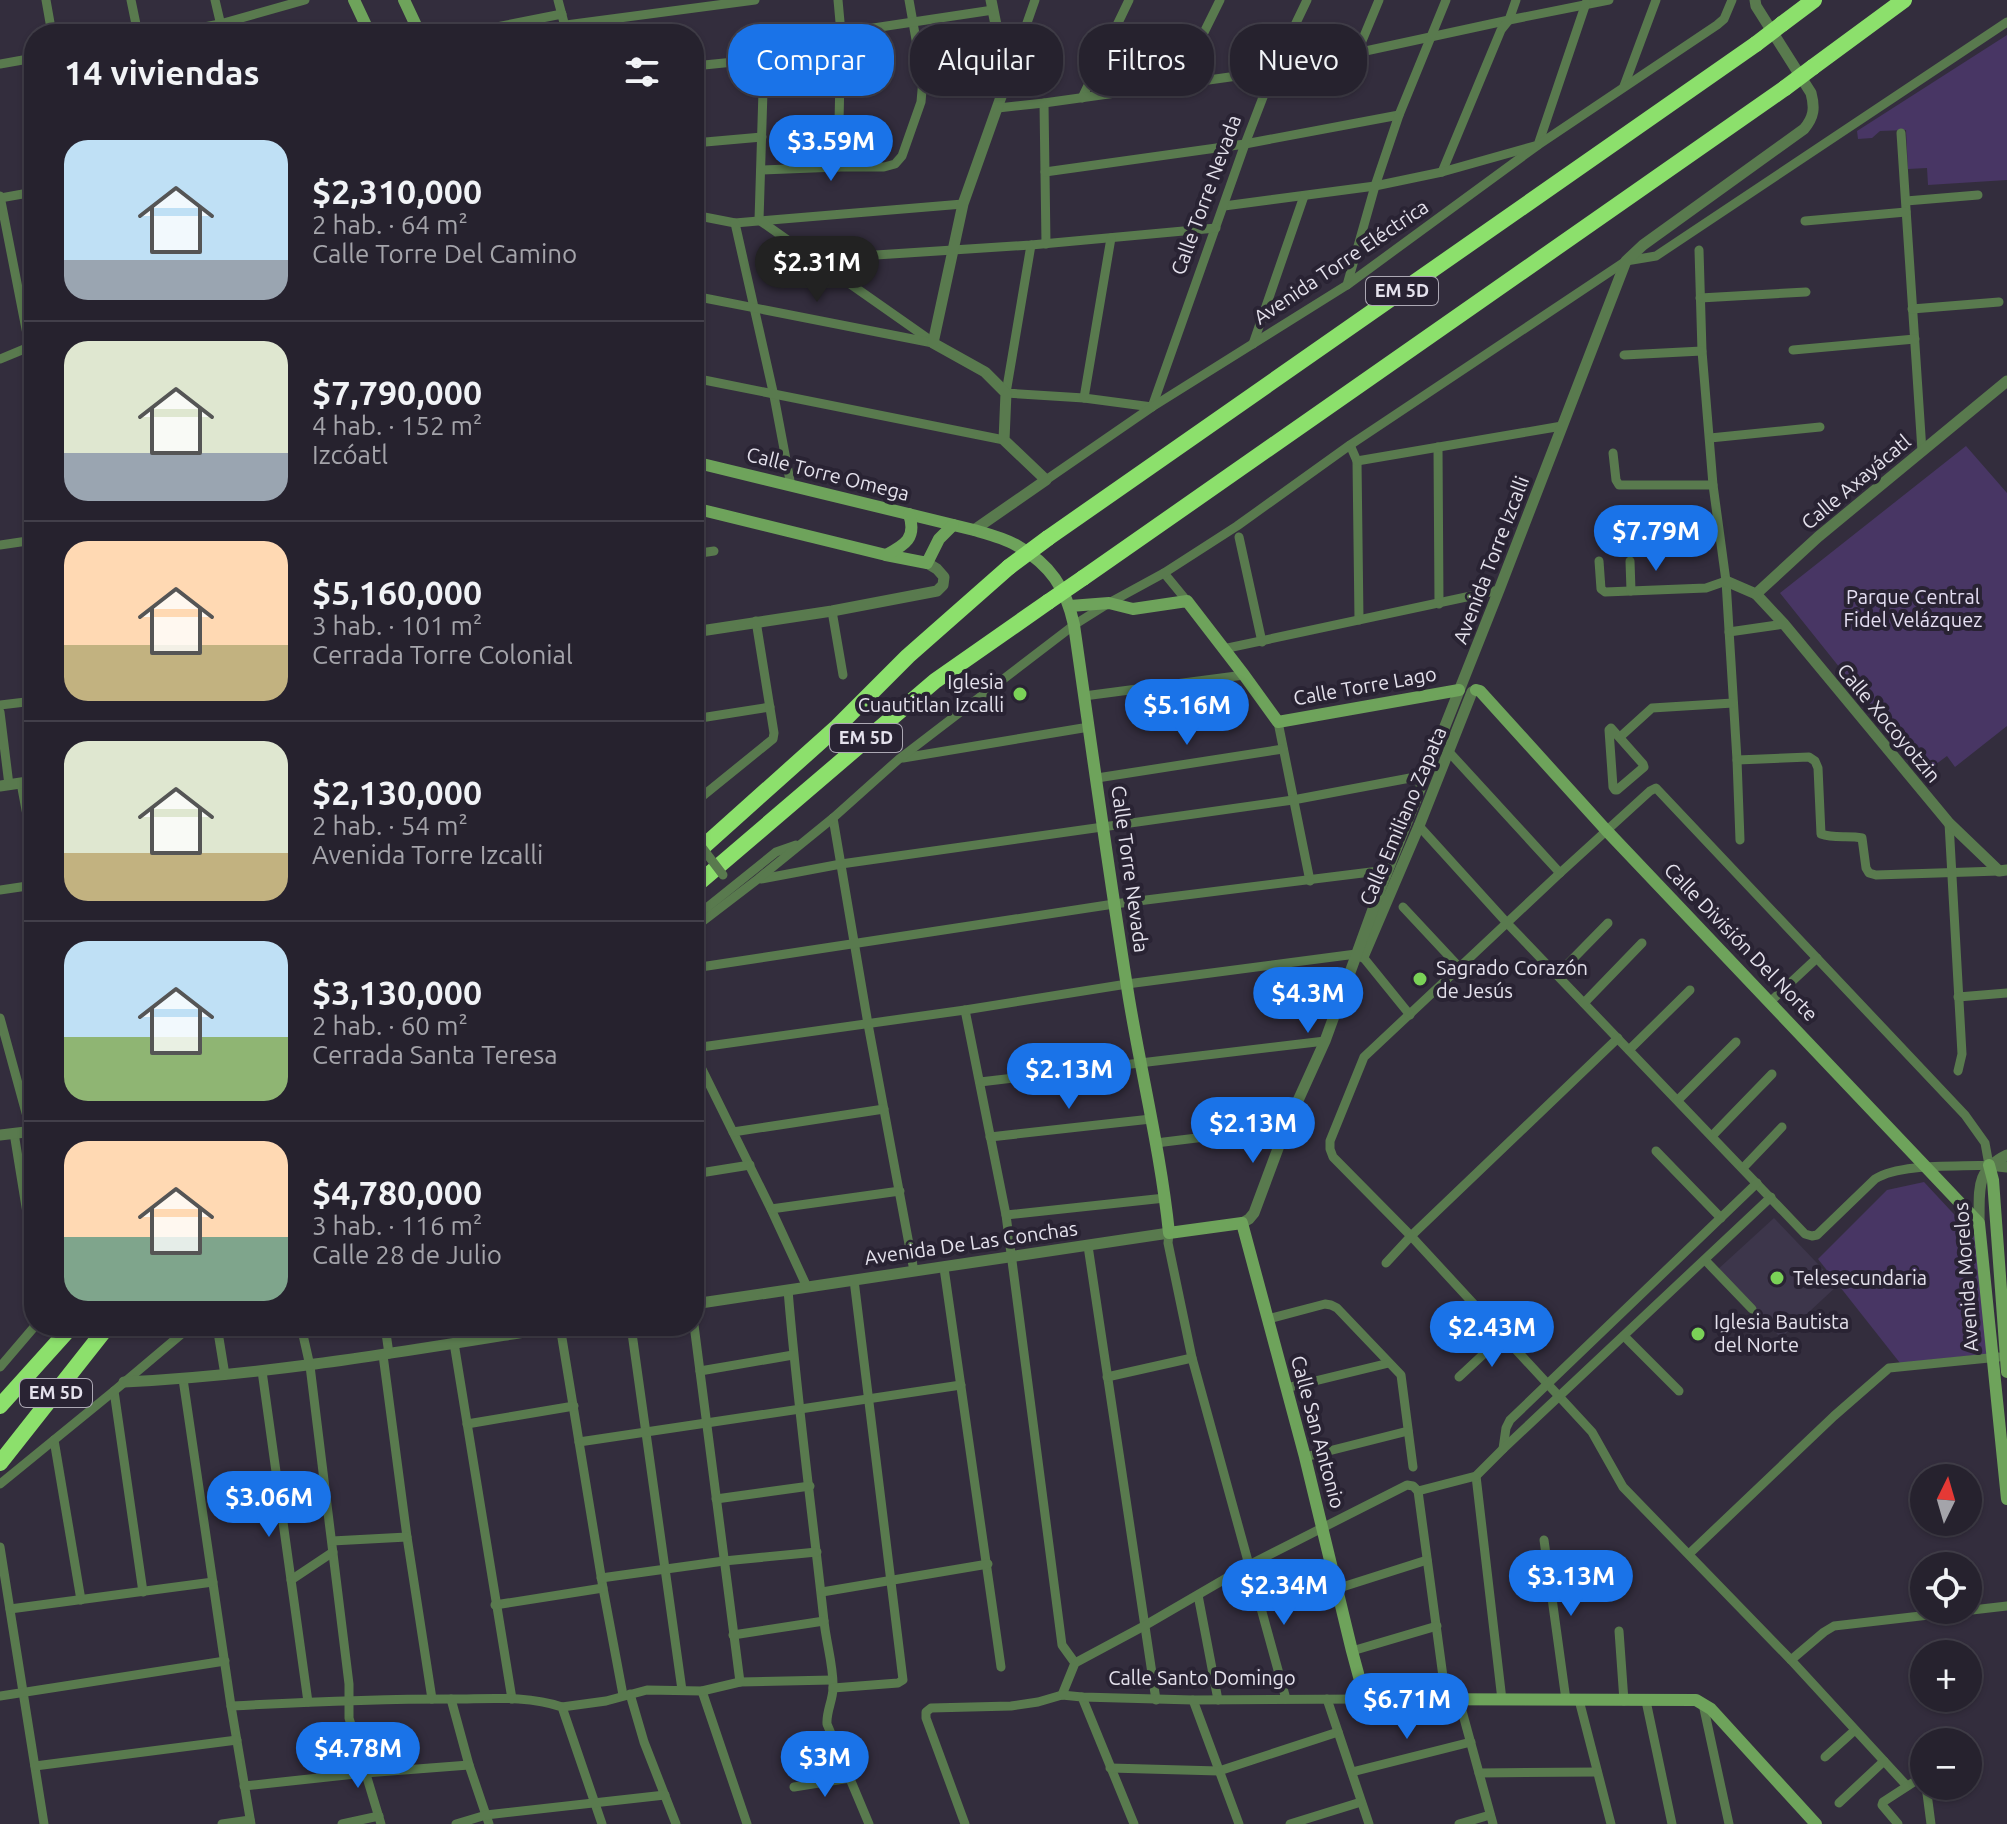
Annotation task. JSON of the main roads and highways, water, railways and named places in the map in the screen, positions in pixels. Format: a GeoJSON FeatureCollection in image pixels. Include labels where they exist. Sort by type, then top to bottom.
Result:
{"type":"FeatureCollection","features":[{"type":"Feature","properties":{"kind":"highway","name":"EM 5D"},"geometry":{"type":"LineString","coordinates":[[704,846],[837,727],[908,656],[1009,567],[1756,44],[1814,0]]}},
{"type":"Feature","properties":{"kind":"highway","name":"EM 5D"},"geometry":{"type":"LineString","coordinates":[[704,878],[935,681],[1785,88],[1904,0]]}},
{"type":"Feature","properties":{"kind":"highway","name":"EM 5D"},"geometry":{"type":"LineString","coordinates":[[0,1406],[63,1336]]}},
{"type":"Feature","properties":{"kind":"highway","name":"EM 5D"},"geometry":{"type":"LineString","coordinates":[[2,1462],[100,1336]]}},
{"type":"Feature","properties":{"kind":"main road"},"geometry":{"type":"LineString","coordinates":[[354,0],[365,24]]}},
{"type":"Feature","properties":{"kind":"main road"},"geometry":{"type":"LineString","coordinates":[[404,0],[415,24]]}},
{"type":"Feature","properties":{"kind":"main road","name":"Calle Torre Omega"},"geometry":{"type":"LineString","coordinates":[[704,464],[974,530]]}},
{"type":"Feature","properties":{"kind":"main road"},"geometry":{"type":"LineString","coordinates":[[704,510],[927,563],[939,539],[953,525]]}},
{"type":"Feature","properties":{"kind":"main road"},"geometry":{"type":"LineString","coordinates":[[886,555],[909,539],[912,531],[909,514]]}},
{"type":"Feature","properties":{"kind":"main road","name":"Calle Torre Nevada"},"geometry":{"type":"LineString","coordinates":[[974,530],[1015,544],[1045,565],[1059,583],[1070,606],[1114,904],[1169,1233]]}},
{"type":"Feature","properties":{"kind":"main road","name":"Calle Torre Lago"},"geometry":{"type":"LineString","coordinates":[[1070,606],[1109,603],[1133,609],[1187,601],[1278,722],[1459,690]]}},
{"type":"Feature","properties":{"kind":"main road","name":"Calle División Del Norte"},"geometry":{"type":"LineString","coordinates":[[1476,690],[1979,1223]]}},
{"type":"Feature","properties":{"kind":"main road","name":"Avenida Morelos"},"geometry":{"type":"LineString","coordinates":[[1989,1165],[1993,1180],[2004,1322],[1999,1357],[2007,1372]]}},
{"type":"Feature","properties":{"kind":"main road","name":"Avenida De Las Conchas"},"geometry":{"type":"LineString","coordinates":[[1169,1233],[1247,1219]]}},
{"type":"Feature","properties":{"kind":"main road","name":"Calle San Antonio"},"geometry":{"type":"LineString","coordinates":[[1247,1219],[1268,1319],[1365,1699]]}},
{"type":"Feature","properties":{"kind":"main road","name":"Avenida Morelos"},"geometry":{"type":"LineString","coordinates":[[1979,1223],[1999,1357],[2007,1499]]}},
{"type":"Feature","properties":{"kind":"main road","name":"Calle Santo Domingo"},"geometry":{"type":"LineString","coordinates":[[1365,1699],[1696,1700],[1711,1709],[1816,1824]]}},
{"type":"Feature","properties":{"kind":"place","name":"Iglesia Cuautitlan Izcalli"},"geometry":{"type":"Point","coordinates":[1020,694]}},
{"type":"Feature","properties":{"kind":"place","name":"Sagrado Corazón de Jesús"},"geometry":{"type":"Point","coordinates":[1420,979]}},
{"type":"Feature","properties":{"kind":"place","name":"Telesecundaria"},"geometry":{"type":"Point","coordinates":[1777,1278]}},
{"type":"Feature","properties":{"kind":"place","name":"Iglesia Bautista del Norte"},"geometry":{"type":"Point","coordinates":[1698,1334]}},
{"type":"Feature","properties":{"kind":"park label","name":"Parque Central Fidel Velázquez"},"geometry":{"type":"Point","coordinates":[1913,608]}}]}
